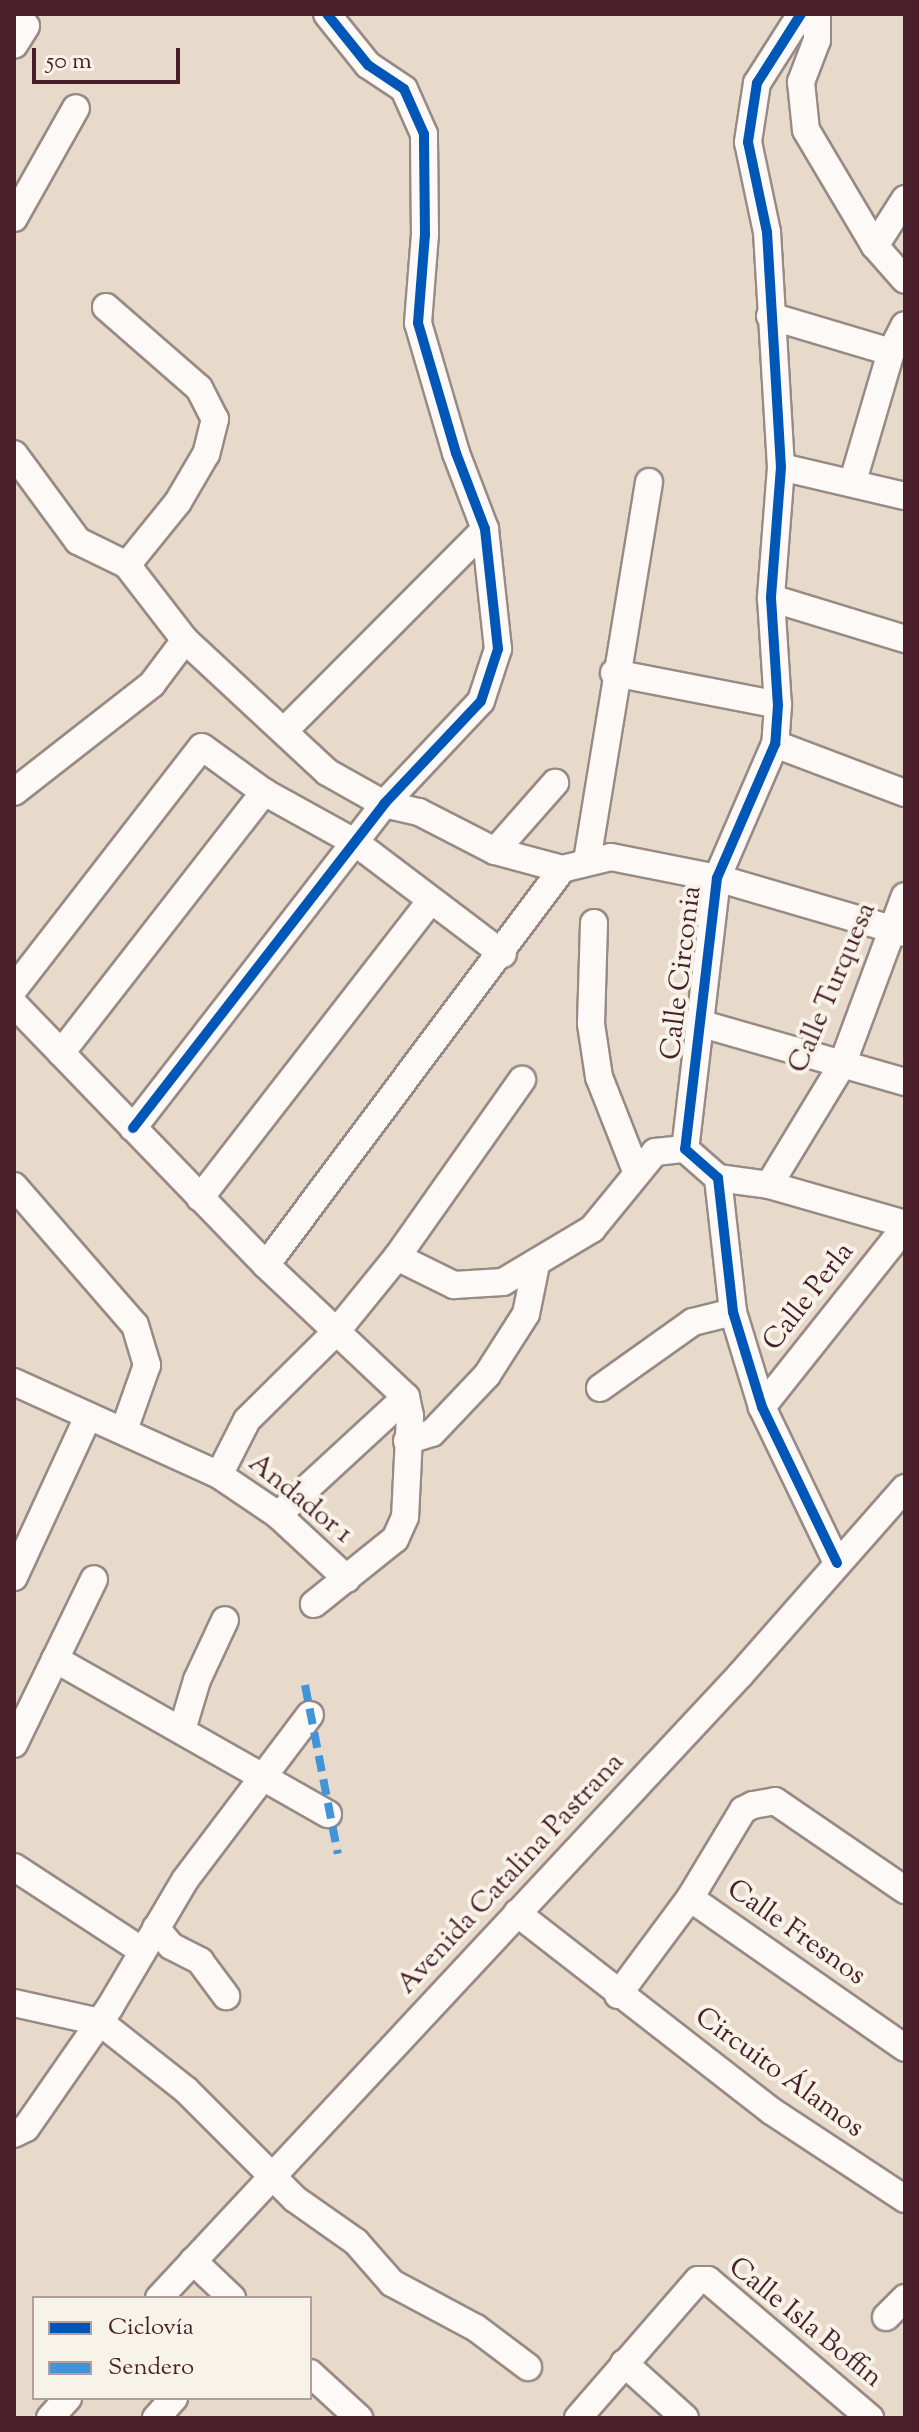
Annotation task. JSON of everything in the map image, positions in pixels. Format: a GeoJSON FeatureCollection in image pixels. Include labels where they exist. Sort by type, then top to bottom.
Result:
{"type":"FeatureCollection","features":[{"type":"Feature","properties":{"kind":"street"},"geometry":{"type":"LineString","coordinates":[[133,1128],[384,804],[481,701],[498,649],[485,529],[456,453],[418,323],[425,235],[424,134],[404,89],[368,65],[327,14]]}},
{"type":"Feature","properties":{"kind":"street","name":"Calle Circonia"},"geometry":{"type":"LineString","coordinates":[[685,1149],[717,878],[775,744],[778,705],[771,598],[781,467],[767,232],[748,142],[757,83],[801,14]]}},
{"type":"Feature","properties":{"kind":"street"},"geometry":{"type":"LineString","coordinates":[[817,14],[817,40],[801,82],[806,130],[875,246],[905,280]]}},
{"type":"Feature","properties":{"kind":"street"},"geometry":{"type":"LineString","coordinates":[[14,218],[76,108]]}},
{"type":"Feature","properties":{"kind":"street"},"geometry":{"type":"LineString","coordinates":[[875,246],[905,199]]}},
{"type":"Feature","properties":{"kind":"street"},"geometry":{"type":"LineString","coordinates":[[106,307],[199,388],[215,419],[206,454],[178,502],[127,565]]}},
{"type":"Feature","properties":{"kind":"street"},"geometry":{"type":"LineString","coordinates":[[770,316],[891,352]]}},
{"type":"Feature","properties":{"kind":"street"},"geometry":{"type":"LineString","coordinates":[[853,481],[891,352],[905,325]]}},
{"type":"Feature","properties":{"kind":"street"},"geometry":{"type":"LineString","coordinates":[[14,454],[78,541],[127,565],[185,640],[327,772],[384,804],[419,812],[495,851],[574,865],[611,857],[717,878],[900,931]]}},
{"type":"Feature","properties":{"kind":"street"},"geometry":{"type":"LineString","coordinates":[[781,467],[853,481],[905,496]]}},
{"type":"Feature","properties":{"kind":"street"},"geometry":{"type":"LineString","coordinates":[[266,1265],[574,865],[649,482]]}},
{"type":"Feature","properties":{"kind":"street"},"geometry":{"type":"LineString","coordinates":[[284,731],[485,529]]}},
{"type":"Feature","properties":{"kind":"street"},"geometry":{"type":"LineString","coordinates":[[771,598],[905,639]]}},
{"type":"Feature","properties":{"kind":"street"},"geometry":{"type":"LineString","coordinates":[[14,792],[152,684],[185,640]]}},
{"type":"Feature","properties":{"kind":"street"},"geometry":{"type":"LineString","coordinates":[[614,673],[778,705]]}},
{"type":"Feature","properties":{"kind":"street"},"geometry":{"type":"LineString","coordinates":[[775,744],[905,793]]}},
{"type":"Feature","properties":{"kind":"street"},"geometry":{"type":"LineString","coordinates":[[14,989],[202,747],[264,792],[356,843],[503,954]]}},
{"type":"Feature","properties":{"kind":"street"},"geometry":{"type":"LineString","coordinates":[[495,851],[555,783]]}},
{"type":"Feature","properties":{"kind":"street"},"geometry":{"type":"LineString","coordinates":[[61,1053],[264,792]]}},
{"type":"Feature","properties":{"kind":"street","name":"Calle Turquesa"},"geometry":{"type":"LineString","coordinates":[[769,1185],[842,1065],[900,931],[905,896]]}},
{"type":"Feature","properties":{"kind":"street"},"geometry":{"type":"LineString","coordinates":[[200,1198],[430,901]]}},
{"type":"Feature","properties":{"kind":"street"},"geometry":{"type":"LineString","coordinates":[[594,923],[591,1024],[599,1077],[636,1171]]}},
{"type":"Feature","properties":{"kind":"street"},"geometry":{"type":"LineString","coordinates":[[14,1004],[266,1265],[406,1397],[407,1441],[400,1528],[395,1539],[314,1604]]}},
{"type":"Feature","properties":{"kind":"street"},"geometry":{"type":"LineString","coordinates":[[699,1023],[905,1082]]}},
{"type":"Feature","properties":{"kind":"street"},"geometry":{"type":"LineString","coordinates":[[219,1475],[247,1420],[336,1332],[397,1257],[522,1080]]}},
{"type":"Feature","properties":{"kind":"street"},"geometry":{"type":"LineString","coordinates":[[397,1257],[454,1285],[503,1282],[592,1229],[636,1171],[655,1152],[685,1149],[718,1178],[769,1185],[905,1226]]}},
{"type":"Feature","properties":{"kind":"street"},"geometry":{"type":"LineString","coordinates":[[718,1178],[733,1312],[762,1407],[837,1563]]}},
{"type":"Feature","properties":{"kind":"street"},"geometry":{"type":"LineString","coordinates":[[14,1186],[135,1325],[147,1365],[124,1430]]}},
{"type":"Feature","properties":{"kind":"street","name":"Calle Perla"},"geometry":{"type":"LineString","coordinates":[[762,1407],[905,1226]]}},
{"type":"Feature","properties":{"kind":"street"},"geometry":{"type":"LineString","coordinates":[[407,1441],[432,1433],[487,1375],[526,1314],[536,1265]]}},
{"type":"Feature","properties":{"kind":"street"},"geometry":{"type":"LineString","coordinates":[[600,1388],[693,1322],[733,1312]]}},
{"type":"Feature","properties":{"kind":"street","name":"Andador 1"},"geometry":{"type":"LineString","coordinates":[[14,1382],[87,1419],[124,1430],[219,1475],[278,1515],[347,1579]]}},
{"type":"Feature","properties":{"kind":"street"},"geometry":{"type":"LineString","coordinates":[[278,1515],[406,1397]]}},
{"type":"Feature","properties":{"kind":"street"},"geometry":{"type":"LineString","coordinates":[[17,1565],[87,1419]]}},
{"type":"Feature","properties":{"kind":"street","name":"Avenida Catalina Pastrana"},"geometry":{"type":"LineString","coordinates":[[161,2296],[517,1913],[905,1488]]}},
{"type":"Feature","properties":{"kind":"street"},"geometry":{"type":"LineString","coordinates":[[14,1744],[94,1579]]}},
{"type":"Feature","properties":{"kind":"street"},"geometry":{"type":"LineString","coordinates":[[182,1730],[197,1680],[225,1620]]}},
{"type":"Feature","properties":{"kind":"street"},"geometry":{"type":"LineString","coordinates":[[55,1659],[133,1707],[182,1730],[328,1814]]}},
{"type":"Feature","properties":{"kind":"street"},"geometry":{"type":"LineString","coordinates":[[14,2134],[26,2128],[100,2022],[185,1880],[310,1715]]}},
{"type":"Feature","properties":{"kind":"street"},"geometry":{"type":"LineString","coordinates":[[618,1995],[690,1898],[743,1810],[775,1801],[905,1890]]}},
{"type":"Feature","properties":{"kind":"street"},"geometry":{"type":"LineString","coordinates":[[14,1867],[148,1939],[171,1946],[200,1961],[226,1996]]}},
{"type":"Feature","properties":{"kind":"street","name":"Calle Fresnos"},"geometry":{"type":"LineString","coordinates":[[690,1898],[905,2048]]}},
{"type":"Feature","properties":{"kind":"street","name":"Circuito Álamos"},"geometry":{"type":"LineString","coordinates":[[517,1913],[618,1995],[773,2112],[905,2199]]}},
{"type":"Feature","properties":{"kind":"street"},"geometry":{"type":"LineString","coordinates":[[14,2003],[100,2022],[186,2090],[274,2173],[311,2214],[356,2242],[392,2283],[476,2328],[528,2367]]}},
{"type":"Feature","properties":{"kind":"street"},"geometry":{"type":"LineString","coordinates":[[193,2261],[230,2296]]}},
{"type":"Feature","properties":{"kind":"street","name":"Calle Isla Boffin"},"geometry":{"type":"LineString","coordinates":[[624,2363],[698,2280],[708,2280],[870,2418]]}},
{"type":"Feature","properties":{"kind":"street"},"geometry":{"type":"LineString","coordinates":[[886,2317],[905,2298]]}},
{"type":"Feature","properties":{"kind":"street"},"geometry":{"type":"LineString","coordinates":[[578,2418],[624,2363],[685,2418]]}},
{"type":"Feature","properties":{"kind":"street"},"geometry":{"type":"LineString","coordinates":[[312,2375],[359,2418]]}},
{"type":"Feature","properties":{"kind":"street"},"geometry":{"type":"LineString","coordinates":[[50,2418],[66,2400]]}},
{"type":"Feature","properties":{"kind":"street"},"geometry":{"type":"LineString","coordinates":[[156,2418],[172,2400]]}},
{"type":"Feature","properties":{"kind":"marked path"},"geometry":{"type":"LineString","coordinates":[[305,1685],[338,1854]]}},
{"type":"Feature","properties":{"kind":"cycle path"},"geometry":{"type":"LineString","coordinates":[[133,1128],[384,804],[481,701],[498,649],[485,529],[456,453],[418,323],[425,235],[424,134],[404,89],[368,65],[327,14]]}},
{"type":"Feature","properties":{"kind":"cycle path"},"geometry":{"type":"LineString","coordinates":[[801,14],[757,83],[748,142],[767,232],[781,467],[771,598],[778,705],[775,744],[717,878],[685,1149],[718,1178],[733,1312],[762,1407],[837,1563]]}}]}
